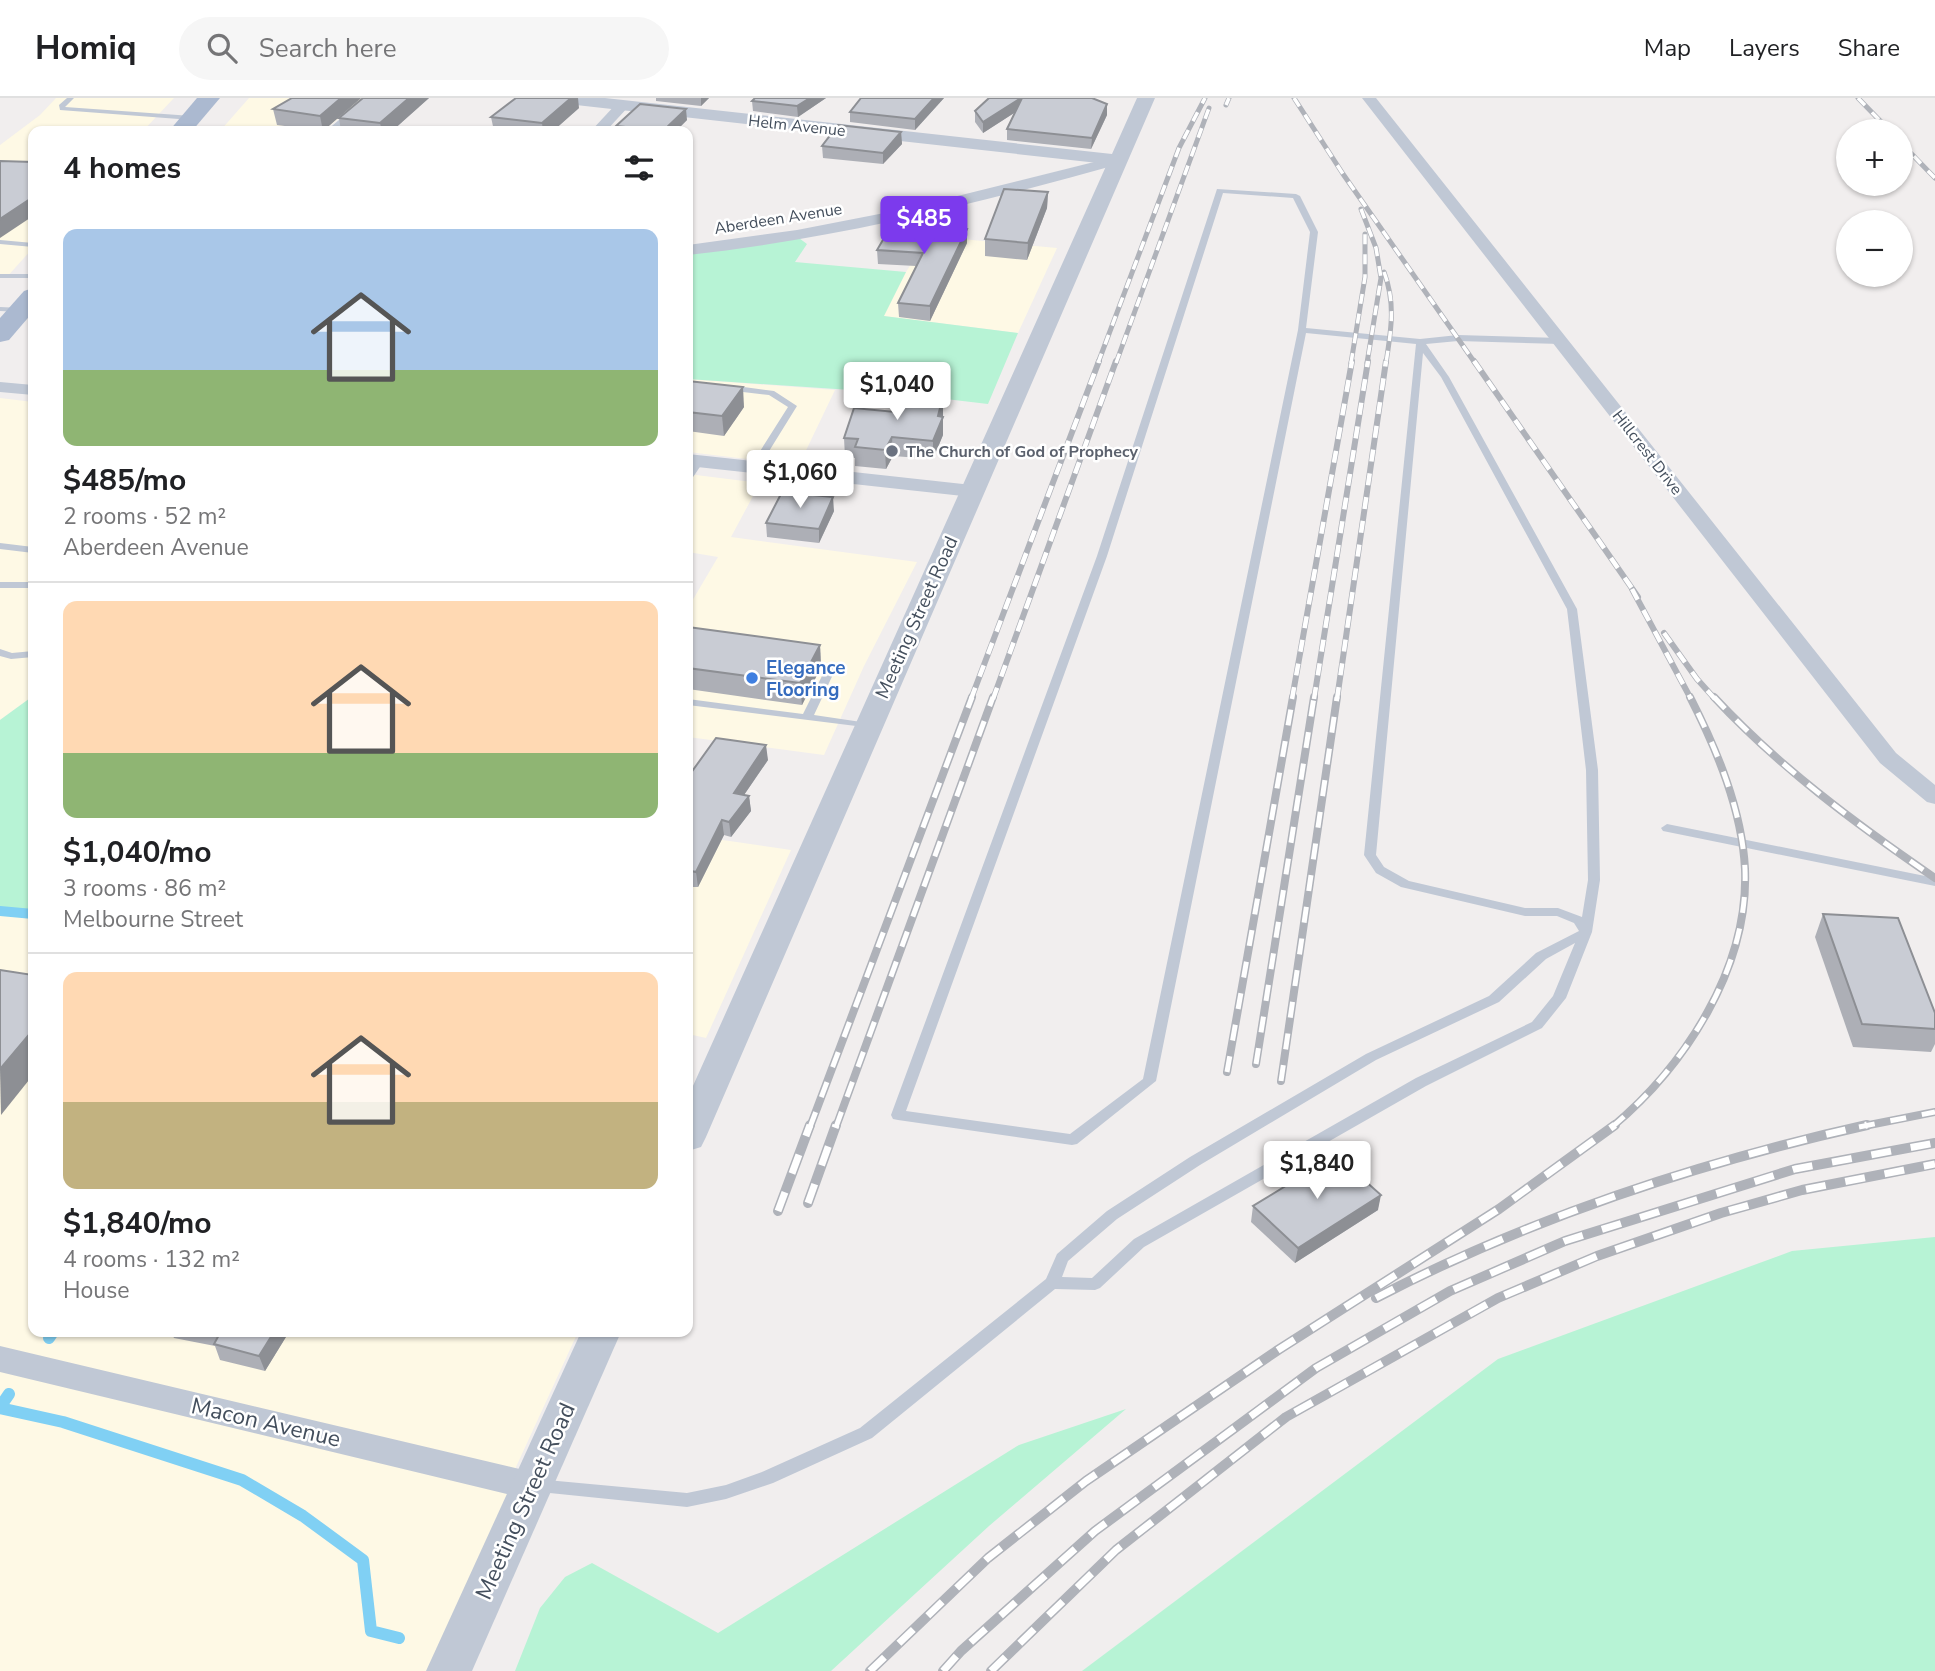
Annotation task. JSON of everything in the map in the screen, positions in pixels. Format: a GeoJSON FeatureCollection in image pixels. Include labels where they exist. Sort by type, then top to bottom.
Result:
{"type":"FeatureCollection","features":[{"type":"Feature","properties":{"kind":"main road"},"geometry":{"type":"LineString","coordinates":[[186,125],[209,98]]}},
{"type":"Feature","properties":{"kind":"main road"},"geometry":{"type":"LineString","coordinates":[[0,334],[18,305]]}},
{"type":"Feature","properties":{"kind":"street"},"geometry":{"type":"LineString","coordinates":[[339,126],[373,98]]}},
{"type":"Feature","properties":{"kind":"street","name":"Helm Avenue"},"geometry":{"type":"LineString","coordinates":[[558,98],[1118,160]]}},
{"type":"Feature","properties":{"kind":"street","name":"Meeting Street Road"},"geometry":{"type":"LineString","coordinates":[[693,1126],[1146,98]]}},
{"type":"Feature","properties":{"kind":"street","name":"Hillcrest Drive"},"geometry":{"type":"LineString","coordinates":[[1369,98],[1888,758],[1935,797]]}},
{"type":"Feature","properties":{"kind":"street"},"geometry":{"type":"LineString","coordinates":[[603,126],[622,106]]}},
{"type":"Feature","properties":{"kind":"street","name":"Aberdeen Avenue"},"geometry":{"type":"LineString","coordinates":[[693,249],[760,242],[895,216],[1045,181],[1118,160]]}},
{"type":"Feature","properties":{"kind":"street"},"geometry":{"type":"LineString","coordinates":[[0,387],[28,390]]}},
{"type":"Feature","properties":{"kind":"street"},"geometry":{"type":"LineString","coordinates":[[693,460],[972,491]]}},
{"type":"Feature","properties":{"kind":"street","name":"Meeting Street Road"},"geometry":{"type":"LineString","coordinates":[[449,1671],[599,1337]]}},
{"type":"Feature","properties":{"kind":"street","name":"Macon Avenue"},"geometry":{"type":"LineString","coordinates":[[0,1359],[532,1486]]}},
{"type":"Feature","properties":{"kind":"lane"},"geometry":{"type":"LineString","coordinates":[[71,98],[62,105],[62,109],[186,125]]}},
{"type":"Feature","properties":{"kind":"lane"},"geometry":{"type":"LineString","coordinates":[[1220,191],[1296,196],[1314,232],[1302,330],[1149,1081],[1072,1140],[898,1115],[1102,556],[1220,191]]}},
{"type":"Feature","properties":{"kind":"lane"},"geometry":{"type":"LineString","coordinates":[[0,242],[28,245]]}},
{"type":"Feature","properties":{"kind":"lane"},"geometry":{"type":"LineString","coordinates":[[0,276],[28,276]]}},
{"type":"Feature","properties":{"kind":"lane"},"geometry":{"type":"LineString","coordinates":[[1302,330],[1420,341],[1458,338],[1560,341]]}},
{"type":"Feature","properties":{"kind":"lane"},"geometry":{"type":"LineString","coordinates":[[1420,341],[1370,855],[1380,870],[1405,884],[1525,912],[1558,912],[1578,920],[1586,932]]}},
{"type":"Feature","properties":{"kind":"lane"},"geometry":{"type":"LineString","coordinates":[[1052,1283],[1095,1284],[1139,1243],[1421,1082],[1537,1025],[1559,998],[1586,932],[1594,880],[1592,770],[1572,609],[1445,377],[1420,341]]}},
{"type":"Feature","properties":{"kind":"lane"},"geometry":{"type":"LineString","coordinates":[[715,387],[771,393],[793,406],[755,467]]}},
{"type":"Feature","properties":{"kind":"lane"},"geometry":{"type":"LineString","coordinates":[[0,546],[28,549]]}},
{"type":"Feature","properties":{"kind":"lane"},"geometry":{"type":"LineString","coordinates":[[0,585],[28,584]]}},
{"type":"Feature","properties":{"kind":"lane"},"geometry":{"type":"LineString","coordinates":[[0,652],[11,656],[28,654]]}},
{"type":"Feature","properties":{"kind":"lane"},"geometry":{"type":"LineString","coordinates":[[807,718],[831,668]]}},
{"type":"Feature","properties":{"kind":"lane"},"geometry":{"type":"LineString","coordinates":[[693,703],[869,726]]}},
{"type":"Feature","properties":{"kind":"lane"},"geometry":{"type":"LineString","coordinates":[[1667,828],[1935,882]]}},
{"type":"Feature","properties":{"kind":"lane"},"geometry":{"type":"LineString","coordinates":[[532,1486],[687,1500],[726,1492],[767,1478],[866,1433],[1052,1283],[1062,1258],[1112,1215],[1195,1161],[1371,1057],[1494,999],[1542,956],[1586,932]]}},
{"type":"Feature","properties":{"kind":"shaded area"},"geometry":{"type":"Polygon","coordinates":[[[56,98],[174,98],[148,126],[28,126],[28,254],[6,278],[0,277],[0,145],[40,115],[56,98]]]}},
{"type":"Feature","properties":{"kind":"shaded area"},"geometry":{"type":"Polygon","coordinates":[[[249,98],[365,98],[329,126],[224,126],[249,98]]]}},
{"type":"Feature","properties":{"kind":"shaded area"},"geometry":{"type":"Polygon","coordinates":[[[929,236],[1057,248],[1018,333],[883,316],[929,236]]]}},
{"type":"Feature","properties":{"kind":"shaded area"},"geometry":{"type":"Polygon","coordinates":[[[693,379],[835,390],[799,465],[693,453],[693,379]]]}},
{"type":"Feature","properties":{"kind":"shaded area"},"geometry":{"type":"Polygon","coordinates":[[[0,398],[28,401],[28,700],[0,720],[0,398]]]}},
{"type":"Feature","properties":{"kind":"shaded area"},"geometry":{"type":"Polygon","coordinates":[[[693,475],[760,483],[731,537],[917,562],[864,666],[824,755],[693,738],[693,600],[718,557],[693,553],[693,475]]]}},
{"type":"Feature","properties":{"kind":"shaded area"},"geometry":{"type":"Polygon","coordinates":[[[693,836],[791,850],[706,1038],[693,1035],[693,836]]]}},
{"type":"Feature","properties":{"kind":"shaded area"},"geometry":{"type":"Polygon","coordinates":[[[0,911],[28,914],[28,1337],[576,1337],[510,1480],[532,1486],[449,1671],[0,1671],[0,911]]]}},
{"type":"Feature","properties":{"kind":"green space"},"geometry":{"type":"Polygon","coordinates":[[[795,235],[807,244],[795,262],[906,272],[884,316],[1018,333],[988,404],[895,393],[693,379],[693,249],[795,235]]]}},
{"type":"Feature","properties":{"kind":"green space"},"geometry":{"type":"Polygon","coordinates":[[[28,700],[28,913],[0,910],[0,720],[28,700]]]}},
{"type":"Feature","properties":{"kind":"green space"},"geometry":{"type":"Polygon","coordinates":[[[1935,1237],[1935,1671],[1082,1671],[1498,1359],[1792,1251],[1935,1237]]]}},
{"type":"Feature","properties":{"kind":"green space"},"geometry":{"type":"Polygon","coordinates":[[[1126,1409],[989,1526],[831,1671],[515,1671],[540,1608],[565,1577],[592,1563],[718,1633],[1019,1445],[1126,1409]]]}},
{"type":"Feature","properties":{"kind":"building"},"geometry":{"type":"Polygon","coordinates":[[[292,98],[341,98],[320,116],[273,109],[292,98]]]}},
{"type":"Feature","properties":{"kind":"building"},"geometry":{"type":"Polygon","coordinates":[[[363,98],[409,98],[380,123],[339,118],[363,98]]]}},
{"type":"Feature","properties":{"kind":"building"},"geometry":{"type":"Polygon","coordinates":[[[516,98],[571,98],[542,123],[491,117],[516,98]]]}},
{"type":"Feature","properties":{"kind":"building"},"geometry":{"type":"Polygon","coordinates":[[[755,98],[810,98],[797,106],[752,101],[755,98]]]}},
{"type":"Feature","properties":{"kind":"building"},"geometry":{"type":"Polygon","coordinates":[[[861,98],[934,98],[915,119],[850,112],[861,98]]]}},
{"type":"Feature","properties":{"kind":"building"},"geometry":{"type":"Polygon","coordinates":[[[989,98],[1021,98],[983,122],[975,111],[989,98]]]}},
{"type":"Feature","properties":{"kind":"building"},"geometry":{"type":"Polygon","coordinates":[[[1022,98],[1092,98],[1107,104],[1092,138],[1007,129],[1022,98]]]}},
{"type":"Feature","properties":{"kind":"building"},"geometry":{"type":"Polygon","coordinates":[[[640,104],[686,109],[668,126],[616,126],[640,104]]]}},
{"type":"Feature","properties":{"kind":"building"},"geometry":{"type":"Polygon","coordinates":[[[838,125],[901,132],[883,153],[822,146],[838,125]]]}},
{"type":"Feature","properties":{"kind":"building"},"geometry":{"type":"Polygon","coordinates":[[[0,161],[28,162],[28,200],[0,219],[0,161]]]}},
{"type":"Feature","properties":{"kind":"building"},"geometry":{"type":"Polygon","coordinates":[[[1004,189],[1048,192],[1028,243],[985,239],[1004,189]]]}},
{"type":"Feature","properties":{"kind":"building"},"geometry":{"type":"Polygon","coordinates":[[[894,221],[967,229],[930,306],[898,303],[923,253],[877,250],[894,221]]]}},
{"type":"Feature","properties":{"kind":"building"},"geometry":{"type":"Polygon","coordinates":[[[693,382],[743,387],[722,416],[693,413],[693,382]]]}},
{"type":"Feature","properties":{"kind":"building"},"geometry":{"type":"Polygon","coordinates":[[[902,393],[943,396],[938,416],[943,417],[933,441],[892,437],[885,450],[855,447],[858,439],[844,438],[854,408],[895,412],[902,393]]]}},
{"type":"Feature","properties":{"kind":"building"},"geometry":{"type":"Polygon","coordinates":[[[782,492],[833,497],[819,529],[766,523],[782,492]]]}},
{"type":"Feature","properties":{"kind":"building"},"geometry":{"type":"Polygon","coordinates":[[[693,628],[820,645],[800,683],[693,669],[693,628]]]}},
{"type":"Feature","properties":{"kind":"building"},"geometry":{"type":"Polygon","coordinates":[[[716,738],[766,745],[734,793],[749,796],[729,822],[722,820],[696,872],[693,871],[693,770],[716,738]]]}},
{"type":"Feature","properties":{"kind":"building"},"geometry":{"type":"Polygon","coordinates":[[[1823,914],[1898,918],[1935,1013],[1935,1029],[1862,1024],[1823,914]]]}},
{"type":"Feature","properties":{"kind":"building"},"geometry":{"type":"Polygon","coordinates":[[[0,970],[28,974],[28,1036],[0,1069],[0,970]]]}},
{"type":"Feature","properties":{"kind":"building"},"geometry":{"type":"Polygon","coordinates":[[[1336,1155],[1381,1195],[1298,1248],[1253,1206],[1336,1155]]]}},
{"type":"Feature","properties":{"kind":"building"},"geometry":{"type":"Polygon","coordinates":[[[218,1337],[271,1337],[259,1356],[214,1344],[218,1337]]]}},
{"type":"Feature","properties":{"kind":"waterway"},"geometry":{"type":"LineString","coordinates":[[0,911],[28,914]]}},
{"type":"Feature","properties":{"kind":"waterway"},"geometry":{"type":"LineString","coordinates":[[0,1407],[9,1394]]}},
{"type":"Feature","properties":{"kind":"waterway"},"geometry":{"type":"LineString","coordinates":[[0,1408],[63,1422],[242,1480],[303,1516],[363,1560],[371,1631],[399,1638]]}},
{"type":"Feature","properties":{"kind":"railway"},"geometry":{"type":"LineString","coordinates":[[1098,363],[1179,148],[1205,98]]}},
{"type":"Feature","properties":{"kind":"railway"},"geometry":{"type":"LineString","coordinates":[[1226,105],[1229,98]]}},
{"type":"Feature","properties":{"kind":"railway"},"geometry":{"type":"LineString","coordinates":[[1294,98],[1343,174],[1475,363]]}},
{"type":"Feature","properties":{"kind":"railway"},"geometry":{"type":"LineString","coordinates":[[1858,98],[1878,119]]}},
{"type":"Feature","properties":{"kind":"railway"},"geometry":{"type":"LineString","coordinates":[[1116,363],[1209,108]]}},
{"type":"Feature","properties":{"kind":"railway"},"geometry":{"type":"LineString","coordinates":[[1913,155],[1935,178]]}},
{"type":"Feature","properties":{"kind":"railway"},"geometry":{"type":"LineString","coordinates":[[1361,209],[1376,248],[1381,278],[1367,363]]}},
{"type":"Feature","properties":{"kind":"railway"},"geometry":{"type":"LineString","coordinates":[[1351,363],[1365,277],[1365,234]]}},
{"type":"Feature","properties":{"kind":"railway"},"geometry":{"type":"LineString","coordinates":[[1384,272],[1391,306],[1386,363]]}},
{"type":"Feature","properties":{"kind":"railway"},"geometry":{"type":"LineString","coordinates":[[971,699],[1099,361]]}},
{"type":"Feature","properties":{"kind":"railway"},"geometry":{"type":"LineString","coordinates":[[993,699],[1116,361]]}},
{"type":"Feature","properties":{"kind":"railway"},"geometry":{"type":"LineString","coordinates":[[1292,699],[1352,361]]}},
{"type":"Feature","properties":{"kind":"railway"},"geometry":{"type":"LineString","coordinates":[[1314,699],[1368,361]]}},
{"type":"Feature","properties":{"kind":"railway"},"geometry":{"type":"LineString","coordinates":[[1337,699],[1386,361]]}},
{"type":"Feature","properties":{"kind":"railway"},"geometry":{"type":"LineString","coordinates":[[1474,361],[1638,597]]}},
{"type":"Feature","properties":{"kind":"railway"},"geometry":{"type":"LineString","coordinates":[[1632,589],[1691,698]]}},
{"type":"Feature","properties":{"kind":"railway"},"geometry":{"type":"LineString","coordinates":[[1664,633],[1715,699]]}},
{"type":"Feature","properties":{"kind":"railway"},"geometry":{"type":"LineString","coordinates":[[810,1127],[972,697]]}},
{"type":"Feature","properties":{"kind":"railway"},"geometry":{"type":"LineString","coordinates":[[836,1127],[993,697]]}},
{"type":"Feature","properties":{"kind":"railway"},"geometry":{"type":"LineString","coordinates":[[1227,1072],[1293,697]]}},
{"type":"Feature","properties":{"kind":"railway"},"geometry":{"type":"LineString","coordinates":[[1256,1064],[1314,697]]}},
{"type":"Feature","properties":{"kind":"railway"},"geometry":{"type":"LineString","coordinates":[[1281,1081],[1337,697]]}},
{"type":"Feature","properties":{"kind":"railway"},"geometry":{"type":"LineString","coordinates":[[1714,697],[1792,771],[1876,837],[1935,878]]}},
{"type":"Feature","properties":{"kind":"railway"},"geometry":{"type":"LineString","coordinates":[[1612,1127],[1664,1075],[1707,1012],[1724,978],[1736,942],[1743,906],[1745,869],[1739,825],[1710,738],[1691,698]]}},
{"type":"Feature","properties":{"kind":"railway"},"geometry":{"type":"LineString","coordinates":[[1859,1127],[1935,1112]]}},
{"type":"Feature","properties":{"kind":"railway"},"geometry":{"type":"LineString","coordinates":[[778,1211],[810,1125]]}},
{"type":"Feature","properties":{"kind":"railway"},"geometry":{"type":"LineString","coordinates":[[808,1203],[836,1125]]}},
{"type":"Feature","properties":{"kind":"railway"},"geometry":{"type":"LineString","coordinates":[[870,1671],[988,1558],[1086,1481],[1278,1350],[1499,1209],[1615,1125]]}},
{"type":"Feature","properties":{"kind":"railway"},"geometry":{"type":"LineString","coordinates":[[1376,1298],[1493,1243],[1616,1196],[1741,1157],[1867,1125]]}},
{"type":"Feature","properties":{"kind":"railway"},"geometry":{"type":"LineString","coordinates":[[943,1671],[961,1651],[1095,1531],[1316,1368],[1450,1291],[1565,1241],[1795,1169],[1935,1143]]}},
{"type":"Feature","properties":{"kind":"railway"},"geometry":{"type":"LineString","coordinates":[[991,1671],[1116,1550],[1286,1417],[1498,1298],[1597,1256],[1721,1213],[1802,1190],[1935,1164]]}},
{"type":"Feature","properties":{"kind":"place","name":"The Church of God of Prophecy"},"geometry":{"type":"Point","coordinates":[892,451]}},
{"type":"Feature","properties":{"kind":"place","name":"Elegance Flooring"},"geometry":{"type":"Point","coordinates":[752,678]}}]}
